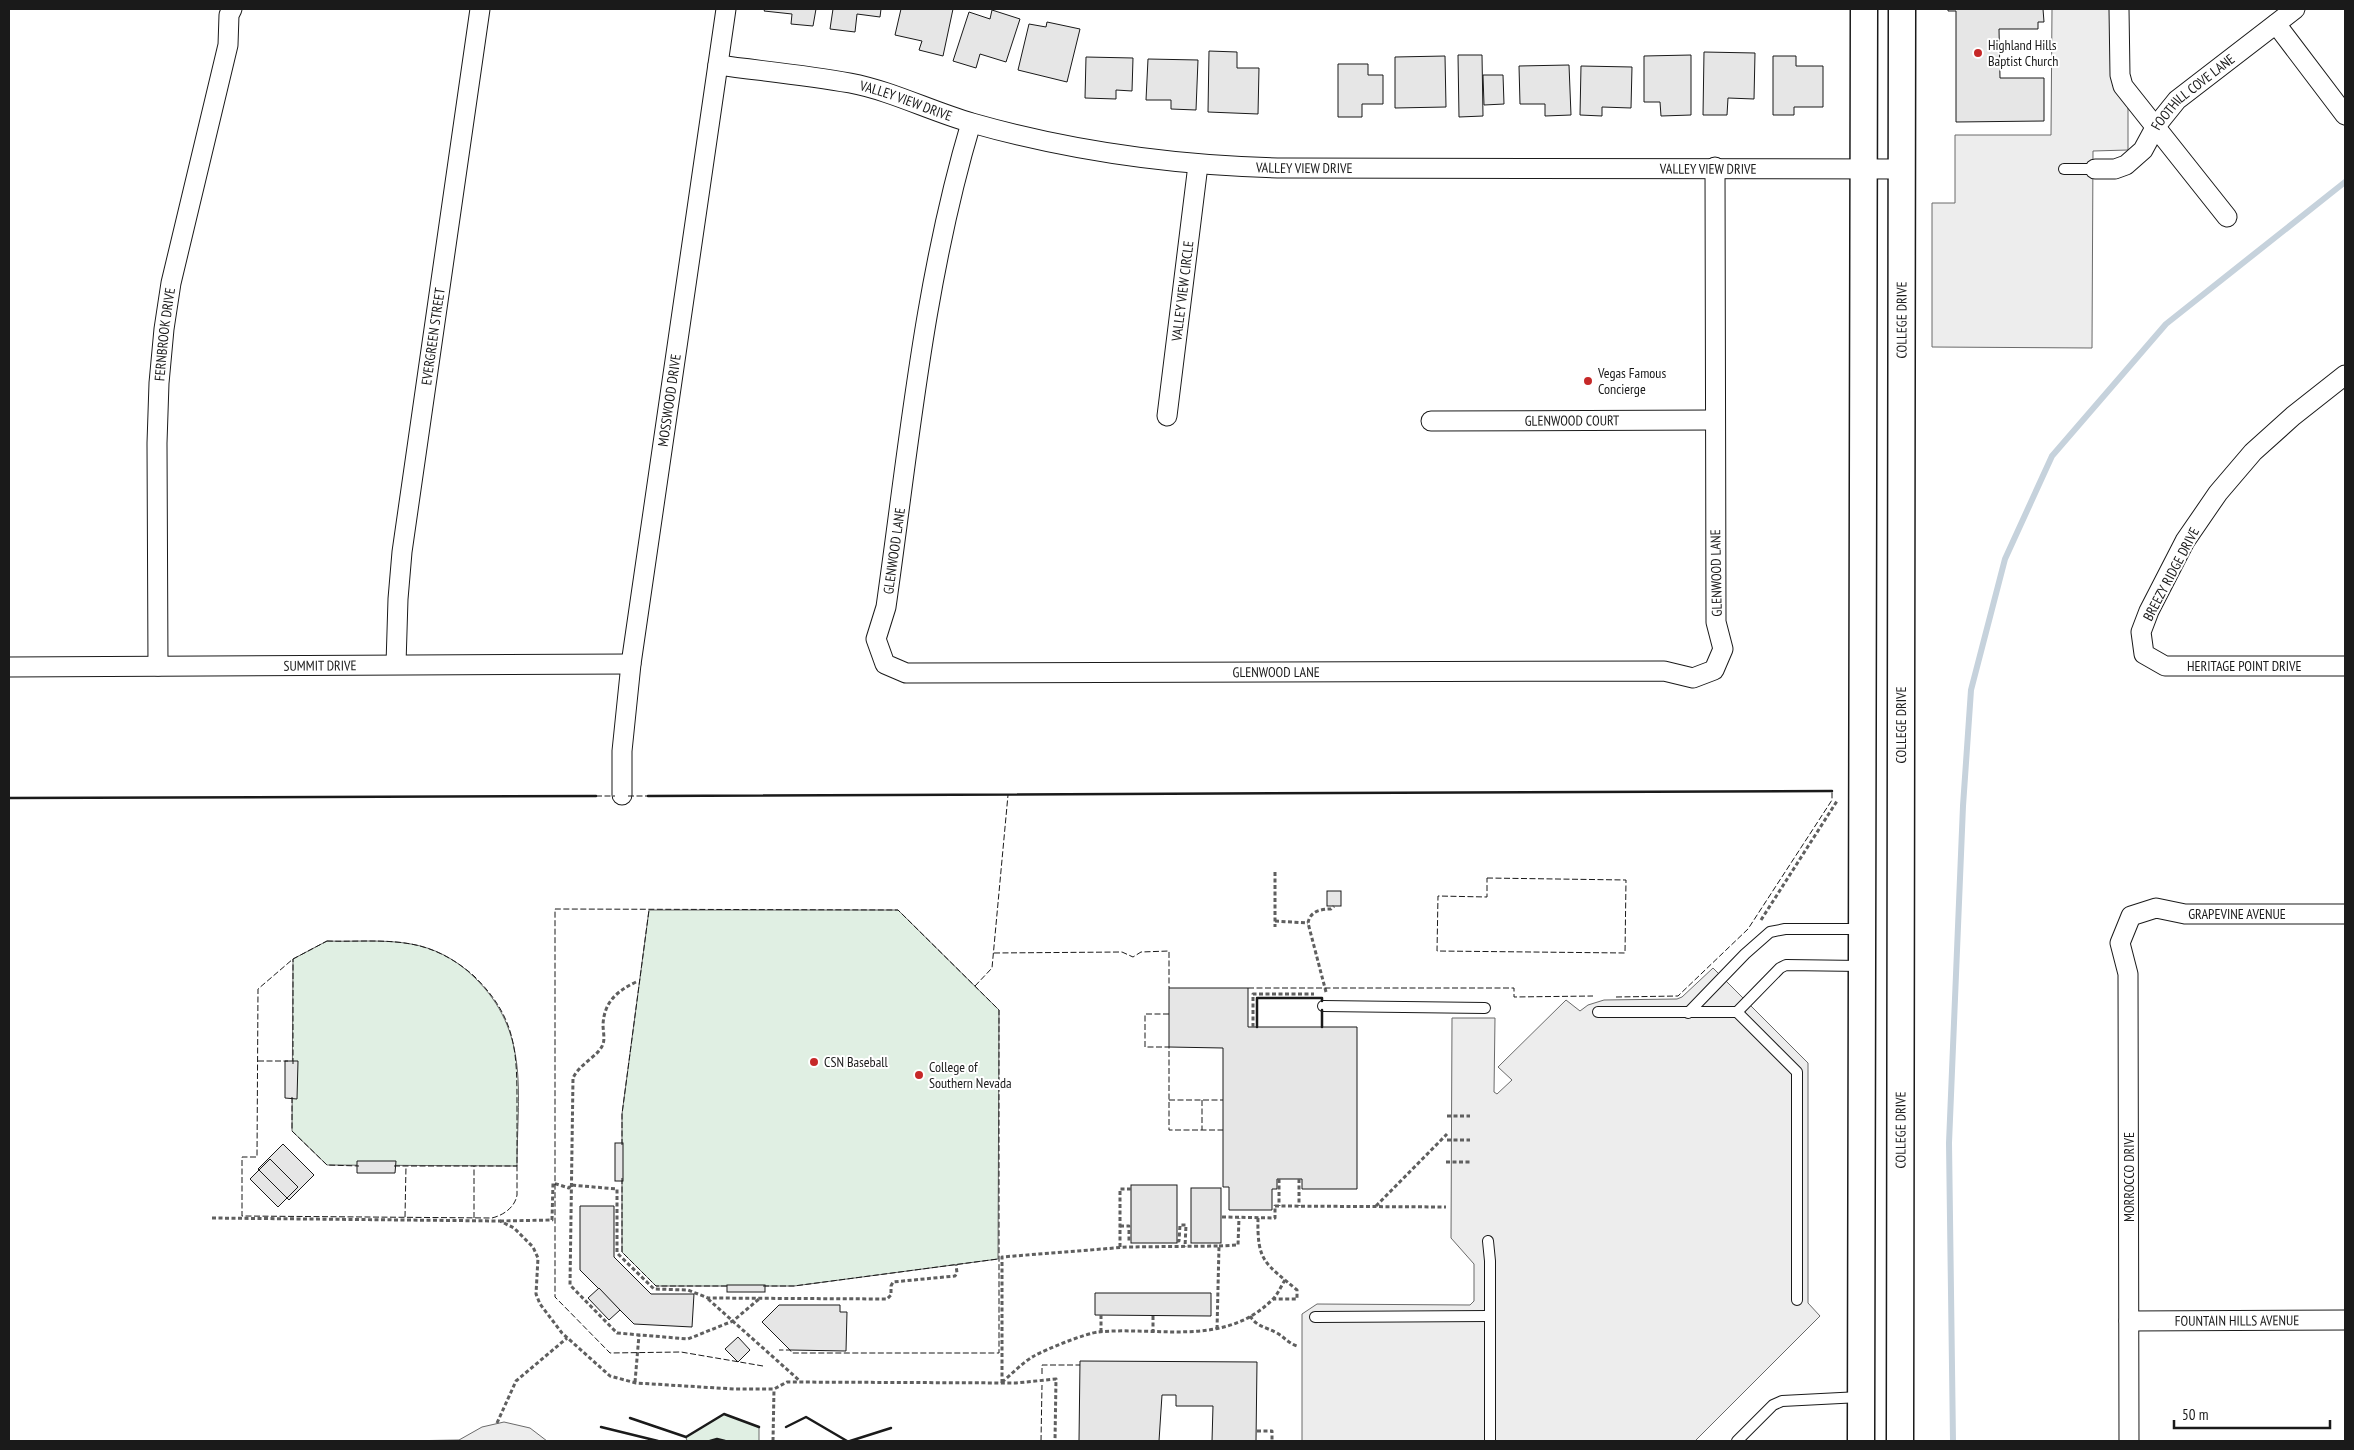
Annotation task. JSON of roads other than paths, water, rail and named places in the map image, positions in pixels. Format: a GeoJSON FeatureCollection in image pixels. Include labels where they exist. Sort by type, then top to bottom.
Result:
{"type":"FeatureCollection","features":[{"type":"Feature","properties":{"kind":"main road"},"geometry":{"type":"LineString","coordinates":[[1862,1441],[1861,966],[1864,9]]}},
{"type":"Feature","properties":{"kind":"main road","name":"COLLEGE DRIVE"},"geometry":{"type":"LineString","coordinates":[[1900,1441],[1902,965],[1900,169],[1902,9]]}},
{"type":"Feature","properties":{"kind":"main road"},"geometry":{"type":"LineString","coordinates":[[1862,930],[1901,930]]}},
{"type":"Feature","properties":{"kind":"main road"},"geometry":{"type":"LineString","coordinates":[[1861,966],[1902,965]]}},
{"type":"Feature","properties":{"kind":"street","name":"FERNBROOK DRIVE"},"geometry":{"type":"LineString","coordinates":[[158,666],[157,443],[159,383],[164,329],[171,283],[228,45],[229,15],[232,9]]}},
{"type":"Feature","properties":{"kind":"street","name":"EVERGREEN STREET"},"geometry":{"type":"LineString","coordinates":[[396,664],[402,552],[480,9]]}},
{"type":"Feature","properties":{"kind":"street","name":"MOSSWOOD DRIVE"},"geometry":{"type":"LineString","coordinates":[[622,794],[622,752],[631,664],[726,9]]}},
{"type":"Feature","properties":{"kind":"street"},"geometry":{"type":"LineString","coordinates":[[2119,9],[2120,75],[2129,95],[2156,126],[2227,217]]}},
{"type":"Feature","properties":{"kind":"street","name":"FOOTHILL COVE LANE"},"geometry":{"type":"LineString","coordinates":[[2095,169],[2115,169],[2126,165],[2143,150],[2156,126],[2177,100],[2295,9]]}},
{"type":"Feature","properties":{"kind":"street"},"geometry":{"type":"LineString","coordinates":[[2276,24],[2345,115]]}},
{"type":"Feature","properties":{"kind":"street","name":"VALLEY VIEW DRIVE"},"geometry":{"type":"LineString","coordinates":[[718,65],[850,83],[881,91],[971,123],[1065,146],[1112,154],[1198,164],[1285,168],[1715,167],[1900,169]]}},
{"type":"Feature","properties":{"kind":"street","name":"GLENWOOD LANE"},"geometry":{"type":"LineString","coordinates":[[971,123],[956,173],[937,258],[886,607],[876,639],[885,664],[906,673],[1664,671],[1693,678],[1714,670],[1723,649],[1716,622],[1715,167]]}},
{"type":"Feature","properties":{"kind":"street","name":"VALLEY VIEW CIRCLE"},"geometry":{"type":"LineString","coordinates":[[1167,416],[1198,164]]}},
{"type":"Feature","properties":{"kind":"street","name":"BREEZY RIDGE DRIVE"},"geometry":{"type":"LineString","coordinates":[[2144,654],[2141,632],[2149,611],[2185,541],[2218,493],[2253,452],[2293,416],[2345,375]]}},
{"type":"Feature","properties":{"kind":"street","name":"GLENWOOD COURT"},"geometry":{"type":"LineString","coordinates":[[1431,421],[1715,420]]}},
{"type":"Feature","properties":{"kind":"street","name":"HERITAGE POINT DRIVE"},"geometry":{"type":"LineString","coordinates":[[2144,654],[2165,666],[2345,666]]}},
{"type":"Feature","properties":{"kind":"street","name":"SUMMIT DRIVE"},"geometry":{"type":"LineString","coordinates":[[9,667],[631,664]]}},
{"type":"Feature","properties":{"kind":"street","name":"GRAPEVINE AVENUE"},"geometry":{"type":"LineString","coordinates":[[2131,916],[2156,908],[2185,914],[2345,914]]}},
{"type":"Feature","properties":{"kind":"street","name":"MORROCCO DRIVE"},"geometry":{"type":"LineString","coordinates":[[2129,1441],[2128,974],[2120,943],[2131,916]]}},
{"type":"Feature","properties":{"kind":"street","name":"FOUNTAIN HILLS AVENUE"},"geometry":{"type":"LineString","coordinates":[[2129,1321],[2345,1320]]}},
{"type":"Feature","properties":{"kind":"lane"},"geometry":{"type":"LineString","coordinates":[[2064,169],[2095,169]]}},
{"type":"Feature","properties":{"kind":"lane"},"geometry":{"type":"LineString","coordinates":[[1688,1013],[1760,939],[1770,932],[1799,929],[1862,930]]}},
{"type":"Feature","properties":{"kind":"lane"},"geometry":{"type":"LineString","coordinates":[[1598,1012],[1737,1012],[1780,968],[1786,965],[1861,966]]}},
{"type":"Feature","properties":{"kind":"lane"},"geometry":{"type":"LineString","coordinates":[[1327,1003],[1485,1008]]}},
{"type":"Feature","properties":{"kind":"lane"},"geometry":{"type":"LineString","coordinates":[[1737,1012],[1797,1072],[1797,1300]]}},
{"type":"Feature","properties":{"kind":"lane"},"geometry":{"type":"LineString","coordinates":[[1488,1241],[1490,1441]]}},
{"type":"Feature","properties":{"kind":"lane"},"geometry":{"type":"LineString","coordinates":[[1315,1317],[1489,1316]]}},
{"type":"Feature","properties":{"kind":"lane"},"geometry":{"type":"LineString","coordinates":[[1736,1441],[1773,1405],[1782,1401],[1861,1398]]}},
{"type":"Feature","properties":{"kind":"waterway"},"geometry":{"type":"LineString","coordinates":[[1953,1441],[1949,1143],[1963,806],[1971,690],[2005,559],[2052,456],[2166,324],[2345,182]]}},
{"type":"Feature","properties":{"kind":"place","name":"Highland Hills Baptist Church"},"geometry":{"type":"Point","coordinates":[1978,53]}},
{"type":"Feature","properties":{"kind":"place","name":"Vegas Famous Concierge"},"geometry":{"type":"Point","coordinates":[1588,381]}},
{"type":"Feature","properties":{"kind":"place","name":"CSN Baseball"},"geometry":{"type":"Point","coordinates":[814,1062]}},
{"type":"Feature","properties":{"kind":"place","name":"College of Southern Nevada"},"geometry":{"type":"Point","coordinates":[919,1075]}}]}
